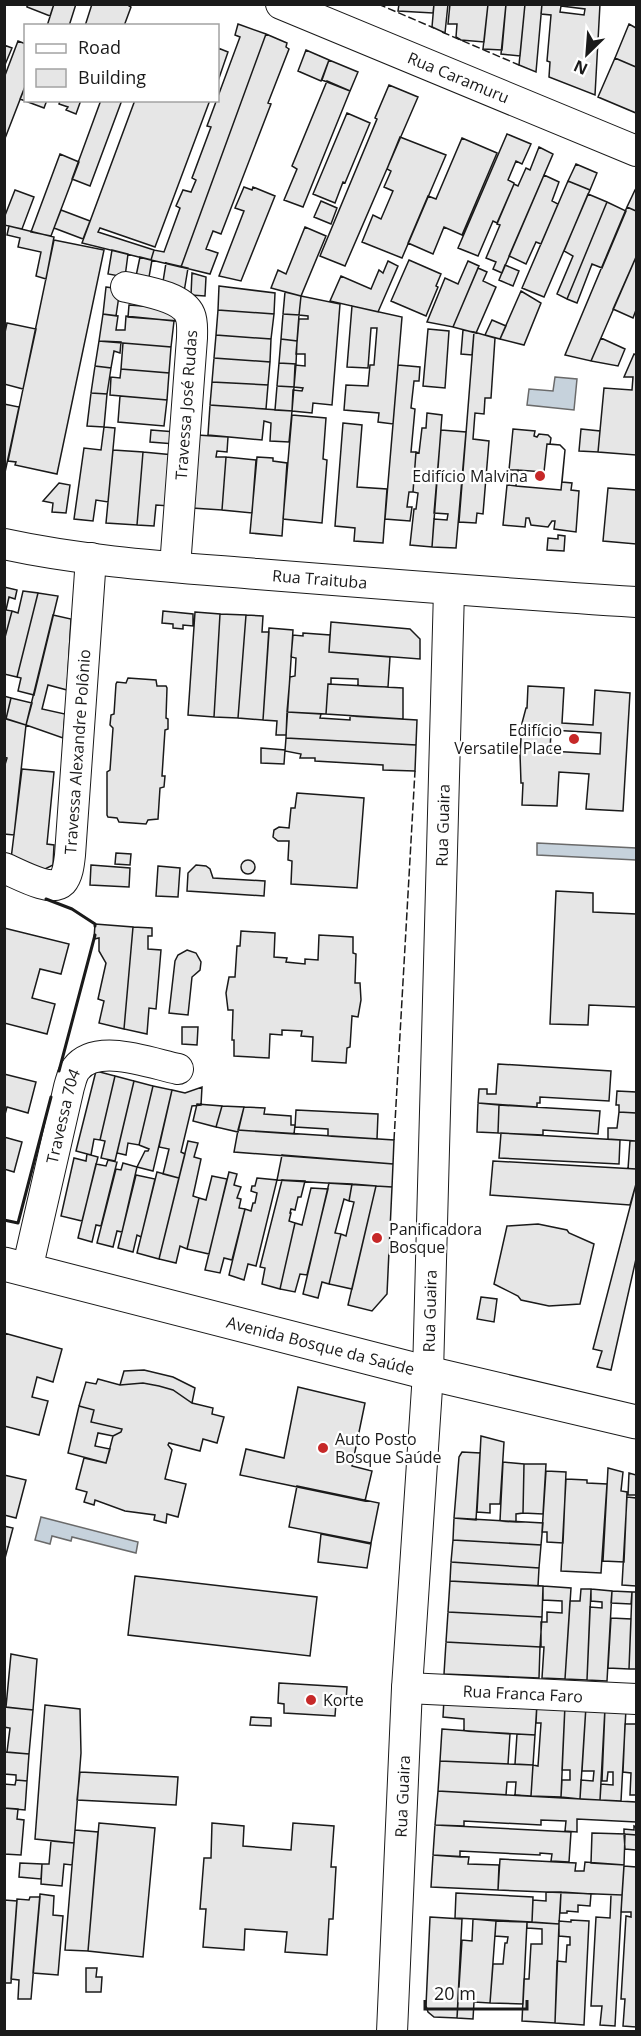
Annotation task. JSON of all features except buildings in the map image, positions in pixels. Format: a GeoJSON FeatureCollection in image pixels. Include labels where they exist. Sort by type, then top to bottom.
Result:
{"type":"FeatureCollection","features":[{"type":"Feature","properties":{"kind":"street","name":"Rua Caramuru"},"geometry":{"type":"LineString","coordinates":[[281,4],[636,151]]}},
{"type":"Feature","properties":{"kind":"street","name":"Travessa José Rudas"},"geometry":{"type":"LineString","coordinates":[[126,287],[170,298],[190,314],[192,338],[175,567]]}},
{"type":"Feature","properties":{"kind":"street","name":"Rua Traituba"},"geometry":{"type":"LineString","coordinates":[[4,544],[43,553],[175,567],[448,590],[636,602]]}},
{"type":"Feature","properties":{"kind":"street","name":"Travessa Alexandre Polônio"},"geometry":{"type":"LineString","coordinates":[[4,868],[50,886],[58,885],[64,880],[66,874],[70,855],[92,558]]}},
{"type":"Feature","properties":{"kind":"street","name":"Rua Guaira"},"geometry":{"type":"LineString","coordinates":[[392,2031],[407,1688],[428,1373],[448,590]]}},
{"type":"Feature","properties":{"kind":"street","name":"Travessa 704"},"geometry":{"type":"LineString","coordinates":[[16,1267],[76,1069],[90,1058],[113,1055],[178,1069]]}},
{"type":"Feature","properties":{"kind":"street","name":"Avenida Bosque da Saúde"},"geometry":{"type":"LineString","coordinates":[[16,1267],[428,1373],[636,1422]]}},
{"type":"Feature","properties":{"kind":"street","name":"Rua Franca Faro"},"geometry":{"type":"LineString","coordinates":[[407,1688],[636,1699]]}},
{"type":"Feature","properties":{"kind":"shaded area"},"geometry":{"type":"Polygon","coordinates":[[[555,377],[577,379],[574,410],[527,405],[529,389],[553,391],[555,377]]]}},
{"type":"Feature","properties":{"kind":"shaded area"},"geometry":{"type":"Polygon","coordinates":[[[537,843],[636,848],[636,860],[537,855],[537,843]]]}},
{"type":"Feature","properties":{"kind":"shaded area"},"geometry":{"type":"Polygon","coordinates":[[[41,1517],[138,1542],[136,1553],[72,1537],[71,1541],[52,1536],[50,1544],[35,1540],[41,1517]]]}},
{"type":"Feature","properties":{"kind":"fence"},"geometry":{"type":"LineString","coordinates":[[378,4],[434,28]]}},
{"type":"Feature","properties":{"kind":"fence"},"geometry":{"type":"LineString","coordinates":[[442,32],[519,65]]}},
{"type":"Feature","properties":{"kind":"fence"},"geometry":{"type":"LineString","coordinates":[[394,1140],[415,771]]}},
{"type":"Feature","properties":{"kind":"wall"},"geometry":{"type":"LineString","coordinates":[[46,899],[72,909],[95,926]]}},
{"type":"Feature","properties":{"kind":"wall"},"geometry":{"type":"LineString","coordinates":[[59,1071],[95,935]]}},
{"type":"Feature","properties":{"kind":"wall"},"geometry":{"type":"LineString","coordinates":[[4,1220],[18,1223],[51,1097]]}},
{"type":"Feature","properties":{"kind":"place","name":"Edifício Malvina"},"geometry":{"type":"Point","coordinates":[540,476]}},
{"type":"Feature","properties":{"kind":"place","name":"Edifício Versatile Place"},"geometry":{"type":"Point","coordinates":[574,739]}},
{"type":"Feature","properties":{"kind":"place","name":"Panificadora Bosque"},"geometry":{"type":"Point","coordinates":[377,1238]}},
{"type":"Feature","properties":{"kind":"place","name":"Auto Posto Bosque Saúde"},"geometry":{"type":"Point","coordinates":[323,1448]}},
{"type":"Feature","properties":{"kind":"place","name":"Korte"},"geometry":{"type":"Point","coordinates":[311,1700]}}]}
